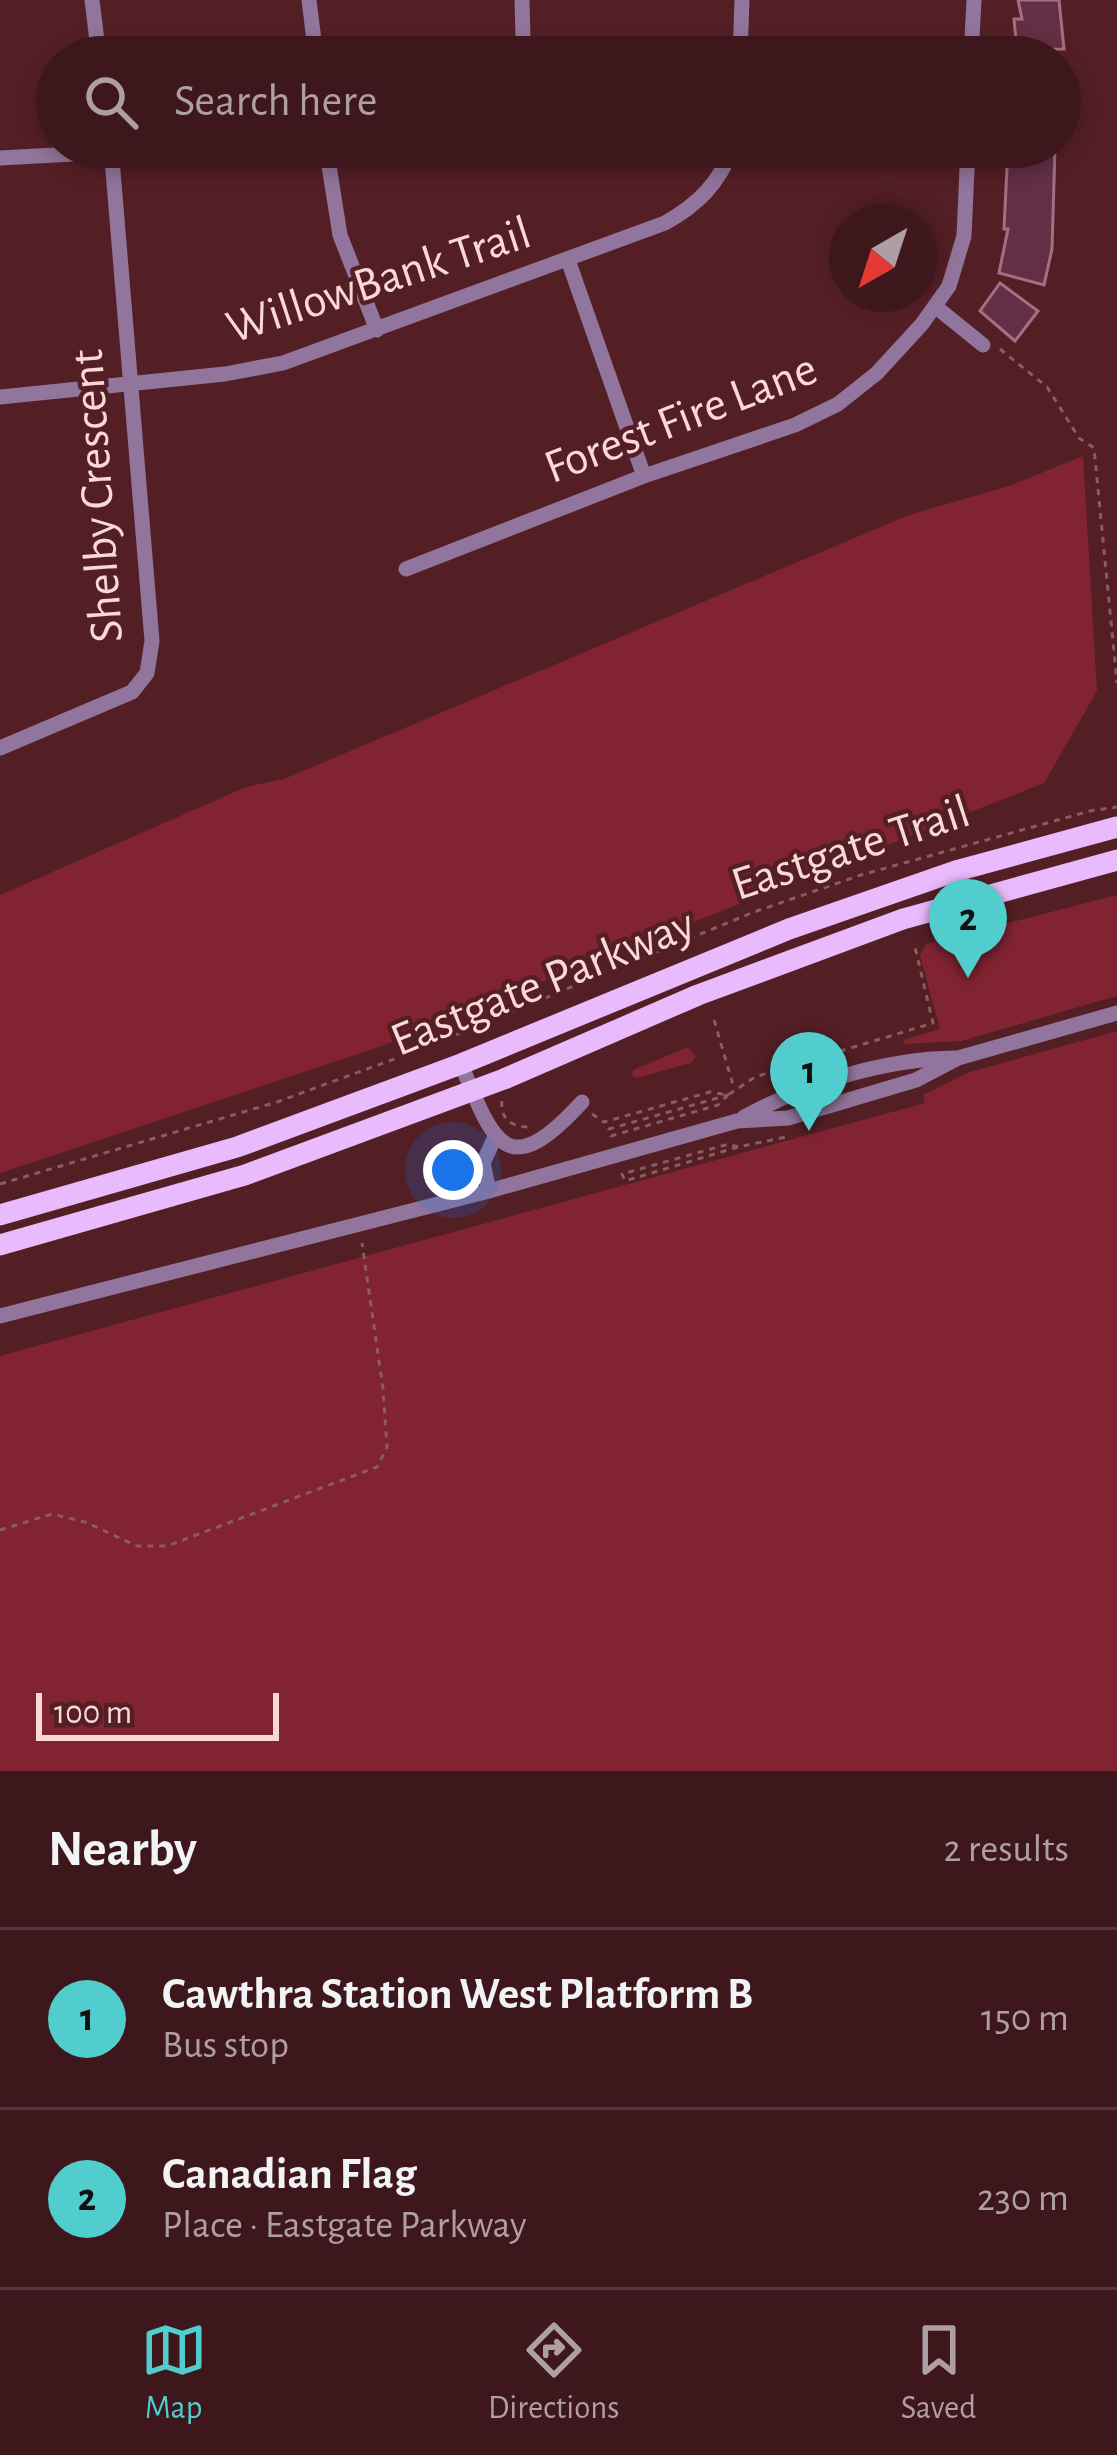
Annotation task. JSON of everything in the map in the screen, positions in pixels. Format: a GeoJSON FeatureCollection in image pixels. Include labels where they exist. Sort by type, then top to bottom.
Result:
{"type":"FeatureCollection","features":[{"type":"Feature","properties":{"kind":"main road","name":"Eastgate Parkway"},"geometry":{"type":"LineString","coordinates":[[0,1215],[236,1147],[461,1064],[789,928],[956,871],[1117,827]]}},
{"type":"Feature","properties":{"kind":"main road","name":"Eastgate Parkway"},"geometry":{"type":"LineString","coordinates":[[0,1245],[245,1175],[472,1092],[678,1004],[903,919],[1117,860]]}},
{"type":"Feature","properties":{"kind":"street"},"geometry":{"type":"LineString","coordinates":[[92,0],[96,36]]}},
{"type":"Feature","properties":{"kind":"street"},"geometry":{"type":"LineString","coordinates":[[309,0],[313,36]]}},
{"type":"Feature","properties":{"kind":"street"},"geometry":{"type":"LineString","coordinates":[[522,0],[523,36]]}},
{"type":"Feature","properties":{"kind":"street"},"geometry":{"type":"LineString","coordinates":[[741,36],[742,0]]}},
{"type":"Feature","properties":{"kind":"street"},"geometry":{"type":"LineString","coordinates":[[972,36],[974,0]]}},
{"type":"Feature","properties":{"kind":"street"},"geometry":{"type":"LineString","coordinates":[[0,158],[36,155]]}},
{"type":"Feature","properties":{"kind":"street","name":"Shelby Crescent"},"geometry":{"type":"LineString","coordinates":[[0,748],[132,692],[147,674],[152,641],[113,168]]}},
{"type":"Feature","properties":{"kind":"street"},"geometry":{"type":"LineString","coordinates":[[329,168],[340,235],[377,330]]}},
{"type":"Feature","properties":{"kind":"street","name":"WillowBank Trail"},"geometry":{"type":"LineString","coordinates":[[0,397],[255,370],[665,224],[690,209],[725,168]]}},
{"type":"Feature","properties":{"kind":"street","name":"Forest Fire Lane"},"geometry":{"type":"LineString","coordinates":[[937,305],[949,286],[964,236],[967,168]]}},
{"type":"Feature","properties":{"kind":"street"},"geometry":{"type":"LineString","coordinates":[[568,260],[644,476]]}},
{"type":"Feature","properties":{"kind":"street"},"geometry":{"type":"LineString","coordinates":[[937,308],[988,345]]}},
{"type":"Feature","properties":{"kind":"street","name":"Forest Fire Lane"},"geometry":{"type":"LineString","coordinates":[[406,568],[644,476],[796,425],[838,404],[877,373],[932,312]]}},
{"type":"Feature","properties":{"kind":"street"},"geometry":{"type":"LineString","coordinates":[[0,1316],[489,1191],[737,1121],[788,1118],[916,1080],[958,1058],[1117,1012]]}},
{"type":"Feature","properties":{"kind":"street"},"geometry":{"type":"LineString","coordinates":[[461,1064],[486,1126],[511,1145],[530,1146],[546,1139],[586,1108]]}},
{"type":"Feature","properties":{"kind":"street"},"geometry":{"type":"LineString","coordinates":[[489,1191],[483,1163],[495,1137]]}},
{"type":"Feature","properties":{"kind":"path"},"geometry":{"type":"LineString","coordinates":[[988,345],[1047,387],[1079,438],[1094,448],[1117,683]]}},
{"type":"Feature","properties":{"kind":"path","name":"Eastgate Trail"},"geometry":{"type":"LineString","coordinates":[[0,1184],[213,1123],[416,1051],[622,964],[861,875],[1117,807]]}},
{"type":"Feature","properties":{"kind":"path"},"geometry":{"type":"LineString","coordinates":[[728,1095],[609,1129],[611,1136],[718,1105],[755,1077],[933,1023],[914,943]]}},
{"type":"Feature","properties":{"kind":"path"},"geometry":{"type":"LineString","coordinates":[[715,1020],[736,1090]]}},
{"type":"Feature","properties":{"kind":"path"},"geometry":{"type":"LineString","coordinates":[[480,1024],[487,1040]]}},
{"type":"Feature","properties":{"kind":"path"},"geometry":{"type":"LineString","coordinates":[[416,1051],[422,1065]]}},
{"type":"Feature","properties":{"kind":"path"},"geometry":{"type":"LineString","coordinates":[[586,1108],[604,1122],[710,1092],[728,1095]]}},
{"type":"Feature","properties":{"kind":"path"},"geometry":{"type":"LineString","coordinates":[[503,1096],[502,1114],[508,1121],[527,1127],[537,1122]]}},
{"type":"Feature","properties":{"kind":"path"},"geometry":{"type":"LineString","coordinates":[[737,1147],[729,1144],[622,1174],[625,1181],[790,1136]]}},
{"type":"Feature","properties":{"kind":"path"},"geometry":{"type":"LineString","coordinates":[[0,1530],[52,1514],[85,1522],[137,1546],[166,1546],[376,1467],[387,1447],[385,1408],[359,1224]]}},
{"type":"Feature","properties":{"kind":"shaded area"},"geometry":{"type":"Polygon","coordinates":[[[1083,456],[1097,691],[1044,783],[379,1047],[0,1173],[0,895],[246,787],[284,779],[909,515],[1009,486],[1083,456]]]}},
{"type":"Feature","properties":{"kind":"shaded area"},"geometry":{"type":"Polygon","coordinates":[[[1117,895],[1117,996],[961,1041],[904,1044],[903,1040],[940,1029],[920,956],[926,944],[1117,895]]]}},
{"type":"Feature","properties":{"kind":"shaded area"},"geometry":{"type":"Polygon","coordinates":[[[1117,1031],[1117,1771],[0,1771],[0,1356],[925,1103],[923,1095],[967,1073],[1117,1031]]]}},
{"type":"Feature","properties":{"kind":"shaded area"},"geometry":{"type":"Polygon","coordinates":[[[688,1047],[696,1057],[691,1063],[632,1076],[633,1070],[688,1047]]]}},
{"type":"Feature","properties":{"kind":"building"},"geometry":{"type":"Polygon","coordinates":[[[1018,0],[1059,0],[1063,36],[1016,36],[1014,19],[1022,19],[1018,0]]]}},
{"type":"Feature","properties":{"kind":"building"},"geometry":{"type":"Polygon","coordinates":[[[1007,168],[1054,168],[1052,249],[1044,285],[999,273],[1008,229],[1004,229],[1007,168]]]}},
{"type":"Feature","properties":{"kind":"building"},"geometry":{"type":"Polygon","coordinates":[[[1000,283],[1038,311],[1015,341],[980,311],[1000,283]]]}},
{"type":"Feature","properties":{"kind":"place","name":"Canadian Flag"},"geometry":{"type":"Point","coordinates":[968,978]}},
{"type":"Feature","properties":{"kind":"place","name":"Cawthra Station West Platform B"},"geometry":{"type":"Point","coordinates":[809,1131]}}]}
